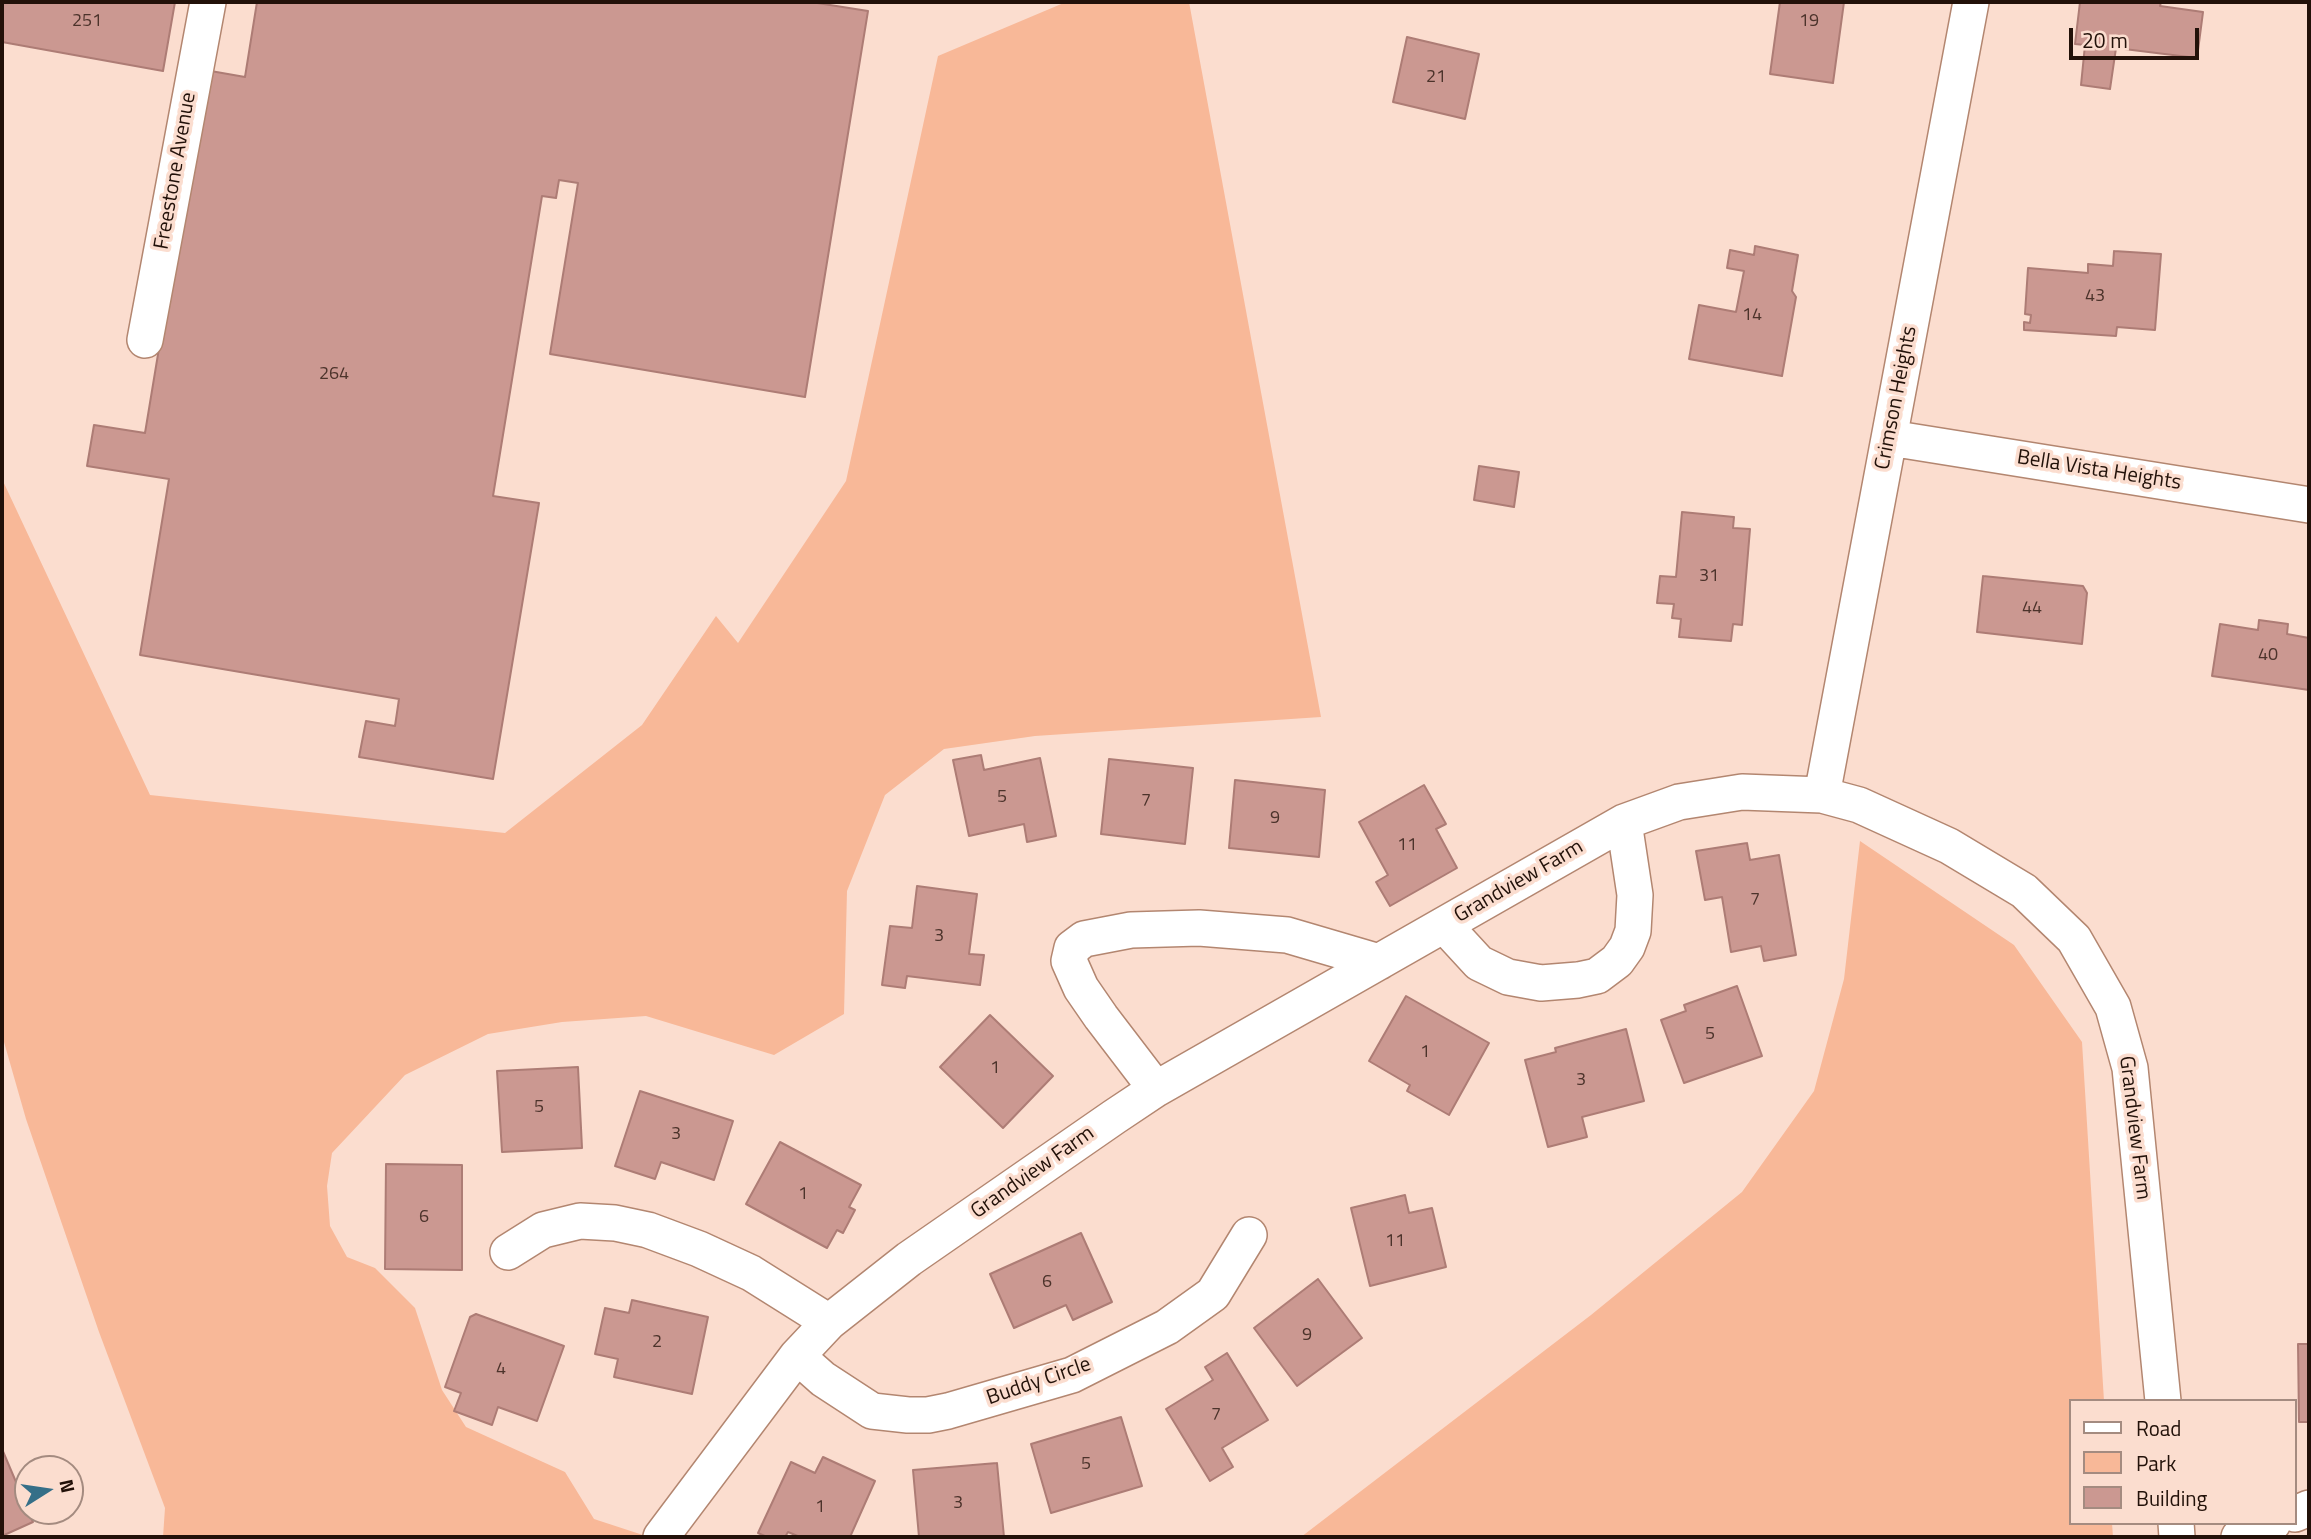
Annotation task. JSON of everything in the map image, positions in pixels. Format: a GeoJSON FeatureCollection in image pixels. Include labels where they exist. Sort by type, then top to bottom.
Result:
{"type":"FeatureCollection","features":[{"type":"Feature","properties":{"kind":"street","name":"Freestone Avenue"},"geometry":{"type":"LineString","coordinates":[[145,341],[208,2]]}},
{"type":"Feature","properties":{"kind":"street","name":"Crimson Heights"},"geometry":{"type":"LineString","coordinates":[[1822,795],[1971,2]]}},
{"type":"Feature","properties":{"kind":"street","name":"Bella Vista Heights"},"geometry":{"type":"LineString","coordinates":[[1890,438],[2309,505]]}},
{"type":"Feature","properties":{"kind":"street","name":"Grandview Farm"},"geometry":{"type":"LineString","coordinates":[[661,1537],[797,1356],[829,1322],[909,1259],[1156,1089],[1624,822],[1679,802],[1742,792],[1822,795],[1859,805],[1949,846],[2024,891],[2074,939],[2113,1007],[2130,1068],[2163,1399]]}},
{"type":"Feature","properties":{"kind":"street"},"geometry":{"type":"LineString","coordinates":[[1444,925],[1479,963],[1508,977],[1541,983],[1597,976],[1617,961],[1627,947],[1633,931],[1635,895],[1624,822]]}},
{"type":"Feature","properties":{"kind":"street"},"geometry":{"type":"LineString","coordinates":[[1156,1089],[1081,988],[1069,961],[1072,948],[1084,939],[1131,930],[1199,928],[1287,936],[1378,962]]}},
{"type":"Feature","properties":{"kind":"street"},"geometry":{"type":"LineString","coordinates":[[508,1251],[543,1230],[580,1221],[626,1225],[648,1230],[699,1249],[751,1273],[829,1322]]}},
{"type":"Feature","properties":{"kind":"street","name":"Buddy Circle"},"geometry":{"type":"LineString","coordinates":[[797,1356],[823,1379],[872,1412],[928,1415],[948,1411],[1072,1375],[1167,1327],[1213,1294],[1249,1235]]}},
{"type":"Feature","properties":{"kind":"street"},"geometry":{"type":"LineString","coordinates":[[2239,1537],[2268,1525]]}},
{"type":"Feature","properties":{"kind":"green space"},"geometry":{"type":"Polygon","coordinates":[[[1066,2],[1189,2],[1321,717],[1035,736],[944,749],[885,795],[847,891],[844,1014],[774,1055],[646,1016],[562,1022],[488,1034],[405,1075],[332,1153],[327,1186],[330,1226],[347,1257],[375,1268],[415,1308],[442,1390],[466,1427],[565,1472],[594,1519],[649,1537],[163,1537],[165,1508],[99,1332],[26,1119],[2,1035],[2,479],[150,795],[505,833],[642,725],[716,616],[738,643],[846,481],[938,56],[1066,2]]]}},
{"type":"Feature","properties":{"kind":"green space"},"geometry":{"type":"Polygon","coordinates":[[[1860,841],[2014,945],[2082,1042],[2104,1399],[2070,1399],[2070,1525],[2112,1525],[2113,1537],[1301,1537],[1591,1315],[1742,1192],[1814,1091],[1844,979],[1860,841]]]}},
{"type":"Feature","properties":{"kind":"building"},"geometry":{"type":"Polygon","coordinates":[[[2,2],[175,2],[163,71],[2,42],[2,2]]]}},
{"type":"Feature","properties":{"kind":"building"},"geometry":{"type":"Polygon","coordinates":[[[257,2],[811,2],[868,11],[805,397],[550,354],[578,183],[559,180],[556,198],[542,196],[493,496],[539,503],[493,779],[359,757],[366,721],[395,726],[399,699],[140,655],[169,479],[87,466],[94,425],[145,433],[205,70],[245,77],[257,2]]]}},
{"type":"Feature","properties":{"kind":"building"},"geometry":{"type":"Polygon","coordinates":[[[1780,2],[1844,2],[1833,83],[1770,74],[1780,2]]]}},
{"type":"Feature","properties":{"kind":"building"},"geometry":{"type":"Polygon","coordinates":[[[2080,2],[2161,2],[2160,6],[2203,12],[2197,58],[2116,48],[2110,89],[2081,85],[2085,45],[2075,44],[2080,2]]]}},
{"type":"Feature","properties":{"kind":"building"},"geometry":{"type":"Polygon","coordinates":[[[1407,37],[1479,54],[1465,119],[1393,102],[1407,37]]]}},
{"type":"Feature","properties":{"kind":"building"},"geometry":{"type":"Polygon","coordinates":[[[1755,246],[1798,255],[1792,291],[1796,297],[1782,376],[1689,359],[1699,305],[1736,312],[1744,271],[1727,268],[1730,250],[1754,255],[1755,246]]]}},
{"type":"Feature","properties":{"kind":"building"},"geometry":{"type":"Polygon","coordinates":[[[2114,251],[2161,254],[2155,330],[2117,327],[2116,336],[2024,330],[2024,322],[2030,323],[2031,315],[2025,314],[2028,268],[2088,273],[2088,264],[2113,266],[2114,251]]]}},
{"type":"Feature","properties":{"kind":"building"},"geometry":{"type":"Polygon","coordinates":[[[1479,466],[1519,472],[1514,507],[1474,500],[1479,466]]]}},
{"type":"Feature","properties":{"kind":"building"},"geometry":{"type":"Polygon","coordinates":[[[1682,512],[1734,517],[1733,528],[1750,529],[1742,625],[1733,624],[1731,641],[1679,637],[1681,619],[1672,618],[1674,604],[1657,603],[1660,576],[1676,577],[1682,512]]]}},
{"type":"Feature","properties":{"kind":"building"},"geometry":{"type":"Polygon","coordinates":[[[1983,576],[2083,586],[2087,593],[2082,644],[1977,632],[1983,576]]]}},
{"type":"Feature","properties":{"kind":"building"},"geometry":{"type":"Polygon","coordinates":[[[2259,620],[2288,624],[2287,634],[2309,638],[2309,690],[2212,676],[2220,624],[2258,630],[2259,620]]]}},
{"type":"Feature","properties":{"kind":"building"},"geometry":{"type":"Polygon","coordinates":[[[981,755],[984,770],[1040,758],[1056,836],[1027,842],[1024,824],[969,836],[953,760],[981,755]]]}},
{"type":"Feature","properties":{"kind":"building"},"geometry":{"type":"Polygon","coordinates":[[[1109,759],[1193,768],[1185,844],[1101,834],[1109,759]]]}},
{"type":"Feature","properties":{"kind":"building"},"geometry":{"type":"Polygon","coordinates":[[[1235,780],[1325,790],[1319,857],[1229,848],[1235,780]]]}},
{"type":"Feature","properties":{"kind":"building"},"geometry":{"type":"Polygon","coordinates":[[[1424,785],[1446,824],[1436,829],[1457,868],[1390,906],[1376,882],[1388,875],[1359,822],[1424,785]]]}},
{"type":"Feature","properties":{"kind":"building"},"geometry":{"type":"Polygon","coordinates":[[[1747,843],[1750,860],[1779,855],[1796,955],[1764,961],[1761,946],[1731,952],[1722,897],[1705,900],[1696,851],[1747,843]]]}},
{"type":"Feature","properties":{"kind":"building"},"geometry":{"type":"Polygon","coordinates":[[[917,886],[977,894],[969,954],[984,955],[980,985],[907,976],[905,988],[882,985],[890,926],[912,928],[917,886]]]}},
{"type":"Feature","properties":{"kind":"building"},"geometry":{"type":"Polygon","coordinates":[[[1737,986],[1762,1056],[1684,1083],[1661,1020],[1686,1011],[1684,1005],[1737,986]]]}},
{"type":"Feature","properties":{"kind":"building"},"geometry":{"type":"Polygon","coordinates":[[[1406,996],[1489,1043],[1449,1115],[1407,1091],[1410,1085],[1369,1061],[1406,996]]]}},
{"type":"Feature","properties":{"kind":"building"},"geometry":{"type":"Polygon","coordinates":[[[990,1015],[1053,1076],[1003,1128],[940,1067],[990,1015]]]}},
{"type":"Feature","properties":{"kind":"building"},"geometry":{"type":"Polygon","coordinates":[[[1626,1029],[1644,1101],[1582,1117],[1587,1137],[1548,1147],[1525,1060],[1556,1052],[1555,1048],[1626,1029]]]}},
{"type":"Feature","properties":{"kind":"building"},"geometry":{"type":"Polygon","coordinates":[[[578,1067],[582,1148],[502,1152],[497,1071],[578,1067]]]}},
{"type":"Feature","properties":{"kind":"building"},"geometry":{"type":"Polygon","coordinates":[[[640,1091],[733,1121],[714,1180],[661,1162],[655,1179],[615,1166],[640,1091]]]}},
{"type":"Feature","properties":{"kind":"building"},"geometry":{"type":"Polygon","coordinates":[[[780,1142],[861,1185],[849,1207],[855,1210],[843,1233],[837,1230],[827,1248],[746,1204],[780,1142]]]}},
{"type":"Feature","properties":{"kind":"building"},"geometry":{"type":"Polygon","coordinates":[[[386,1164],[462,1165],[462,1270],[385,1269],[386,1164]]]}},
{"type":"Feature","properties":{"kind":"building"},"geometry":{"type":"Polygon","coordinates":[[[1405,1195],[1409,1213],[1432,1208],[1446,1267],[1370,1286],[1351,1208],[1405,1195]]]}},
{"type":"Feature","properties":{"kind":"building"},"geometry":{"type":"Polygon","coordinates":[[[1081,1233],[1112,1302],[1073,1320],[1066,1305],[1014,1328],[990,1274],[1081,1233]]]}},
{"type":"Feature","properties":{"kind":"building"},"geometry":{"type":"Polygon","coordinates":[[[1318,1279],[1362,1338],[1297,1386],[1254,1328],[1318,1279]]]}},
{"type":"Feature","properties":{"kind":"building"},"geometry":{"type":"Polygon","coordinates":[[[632,1300],[708,1317],[692,1394],[614,1377],[618,1359],[595,1354],[605,1308],[629,1313],[632,1300]]]}},
{"type":"Feature","properties":{"kind":"building"},"geometry":{"type":"Polygon","coordinates":[[[476,1314],[564,1346],[537,1421],[498,1407],[492,1425],[454,1411],[461,1393],[445,1387],[470,1317],[476,1314]]]}},
{"type":"Feature","properties":{"kind":"building"},"geometry":{"type":"Polygon","coordinates":[[[2298,1344],[2309,1344],[2309,1422],[2299,1422],[2298,1344]]]}},
{"type":"Feature","properties":{"kind":"building"},"geometry":{"type":"Polygon","coordinates":[[[1227,1353],[1268,1420],[1222,1448],[1233,1467],[1210,1481],[1166,1409],[1213,1380],[1205,1367],[1227,1353]]]}},
{"type":"Feature","properties":{"kind":"building"},"geometry":{"type":"Polygon","coordinates":[[[1121,1417],[1142,1486],[1051,1513],[1031,1444],[1121,1417]]]}},
{"type":"Feature","properties":{"kind":"building"},"geometry":{"type":"Polygon","coordinates":[[[2,1449],[14,1477],[14,1525],[26,1525],[2,1536],[2,1449]]]}},
{"type":"Feature","properties":{"kind":"building"},"geometry":{"type":"Polygon","coordinates":[[[823,1457],[875,1481],[850,1537],[800,1537],[788,1532],[785,1537],[767,1537],[758,1533],[791,1462],[815,1473],[823,1457]]]}},
{"type":"Feature","properties":{"kind":"building"},"geometry":{"type":"Polygon","coordinates":[[[997,1463],[1004,1537],[919,1537],[913,1470],[997,1463]]]}}]}
